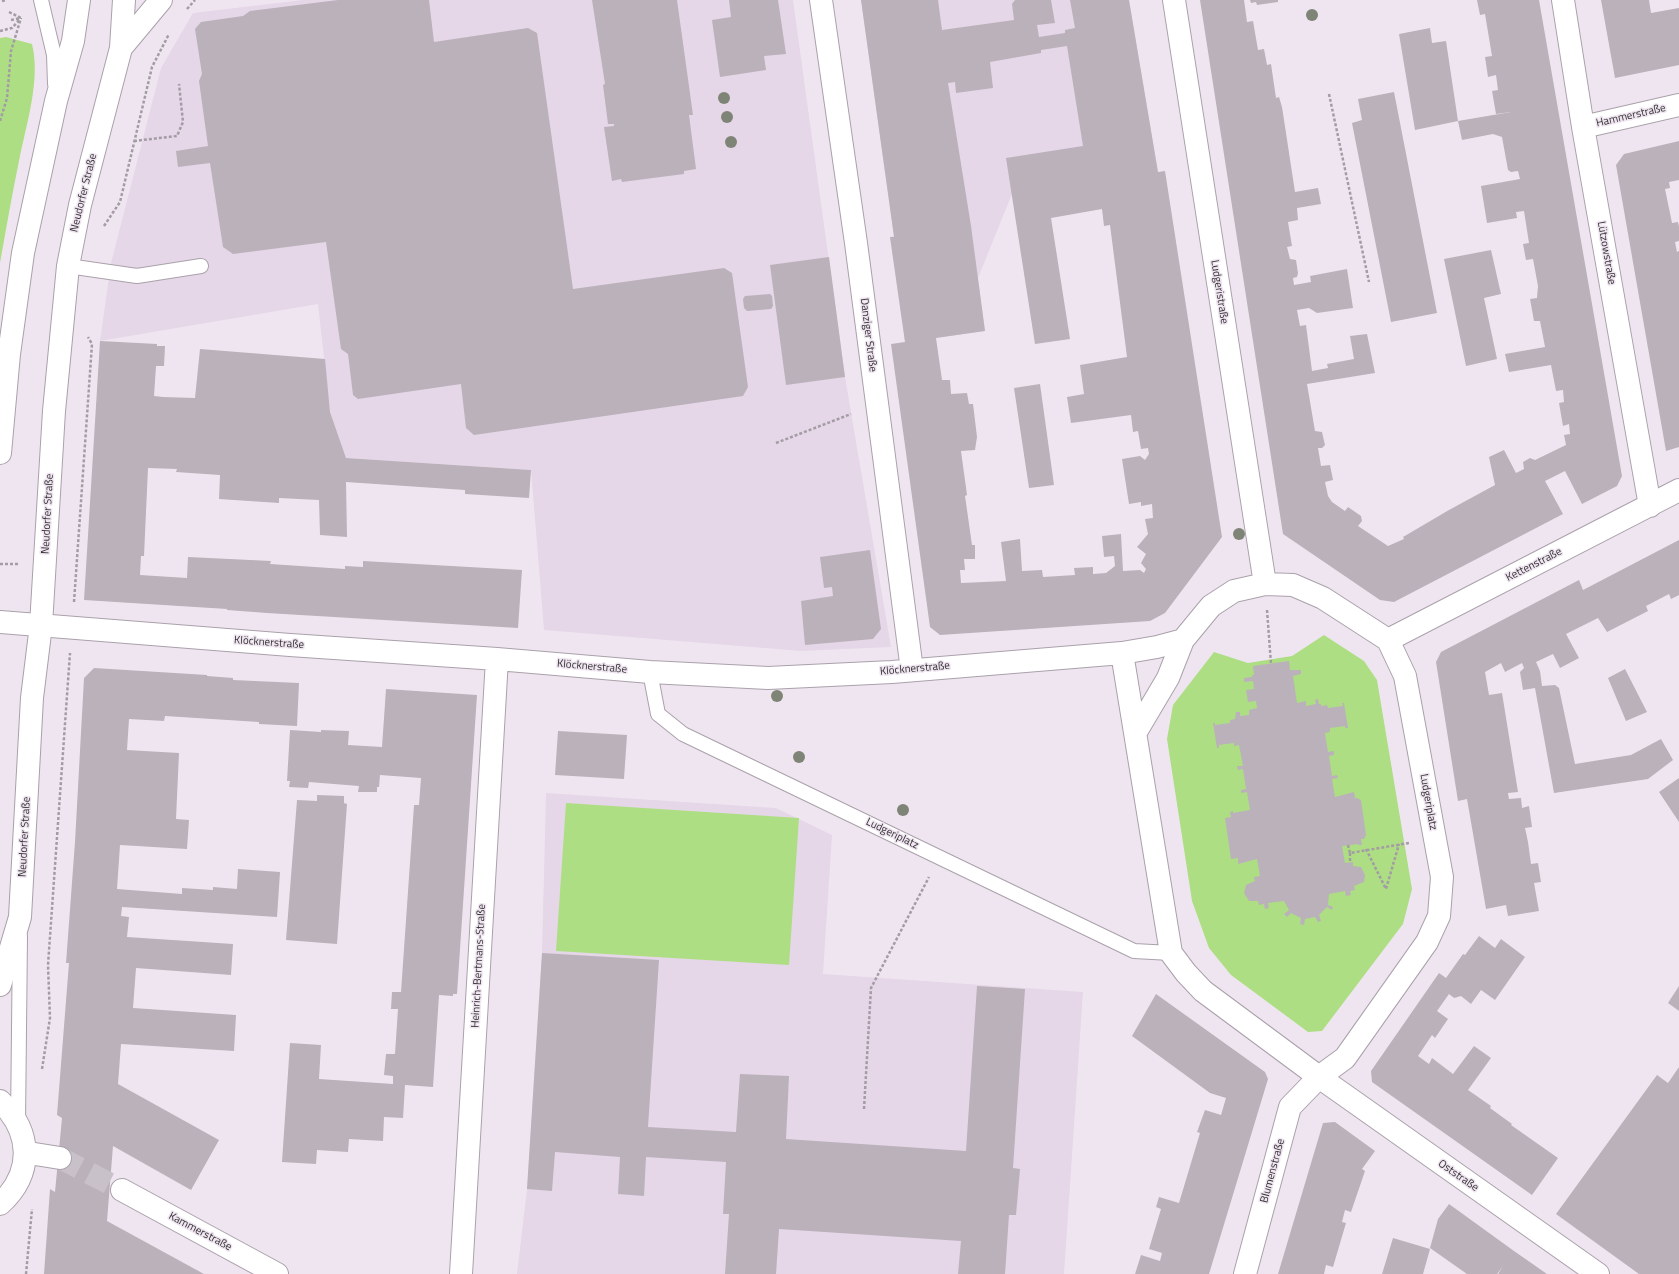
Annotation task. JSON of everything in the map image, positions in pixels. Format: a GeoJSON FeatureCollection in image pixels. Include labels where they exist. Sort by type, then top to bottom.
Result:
{"type":"FeatureCollection","features":[{"type":"Feature","properties":{"kind":"street"},"geometry":{"type":"LineString","coordinates":[[0,453],[9,354],[24,253],[56,101],[73,41],[79,0]]}},
{"type":"Feature","properties":{"kind":"street","name":"Neudorfer Straße"},"geometry":{"type":"LineString","coordinates":[[0,985],[20,917],[32,698],[41,625],[54,411],[68,266],[80,205],[122,48],[124,0]]}},
{"type":"Feature","properties":{"kind":"street","name":"Neudorfer Straße"},"geometry":{"type":"LineString","coordinates":[[122,48],[162,0]]}},
{"type":"Feature","properties":{"kind":"street","name":"Danziger Straße"},"geometry":{"type":"LineString","coordinates":[[821,0],[856,243],[912,670]]}},
{"type":"Feature","properties":{"kind":"street","name":"Ludgeristraße"},"geometry":{"type":"LineString","coordinates":[[1174,0],[1265,584]]}},
{"type":"Feature","properties":{"kind":"street","name":"Lützowstraße"},"geometry":{"type":"LineString","coordinates":[[1563,0],[1583,127],[1650,506]]}},
{"type":"Feature","properties":{"kind":"street","name":"Hammerstraße"},"geometry":{"type":"LineString","coordinates":[[1583,127],[1679,105]]}},
{"type":"Feature","properties":{"kind":"street","name":"Kettenstraße"},"geometry":{"type":"LineString","coordinates":[[1388,640],[1679,490]]}},
{"type":"Feature","properties":{"kind":"street"},"geometry":{"type":"LineString","coordinates":[[1136,732],[1168,678],[1183,640],[1211,606],[1234,591],[1265,584],[1293,585],[1323,598],[1388,640]]}},
{"type":"Feature","properties":{"kind":"street","name":"Klöcknerstraße"},"geometry":{"type":"LineString","coordinates":[[0,622],[290,645],[497,659],[650,672],[768,678],[912,670],[1122,653],[1156,647],[1183,640]]}},
{"type":"Feature","properties":{"kind":"street","name":"Ludgeriplatz"},"geometry":{"type":"LineString","coordinates":[[1319,1078],[1345,1058],[1427,942],[1439,916],[1442,897],[1442,877],[1405,676],[1388,640]]}},
{"type":"Feature","properties":{"kind":"street"},"geometry":{"type":"LineString","coordinates":[[1122,653],[1171,953],[1186,973],[1203,991],[1319,1078]]}},
{"type":"Feature","properties":{"kind":"street","name":"Heinrich-Bertmans-Straße"},"geometry":{"type":"LineString","coordinates":[[461,1274],[497,659]]}},
{"type":"Feature","properties":{"kind":"street","name":"Blumenstraße"},"geometry":{"type":"LineString","coordinates":[[1245,1274],[1290,1107],[1319,1078]]}},
{"type":"Feature","properties":{"kind":"street","name":"Oststraße"},"geometry":{"type":"LineString","coordinates":[[1319,1078],[1598,1274]]}},
{"type":"Feature","properties":{"kind":"street"},"geometry":{"type":"LineString","coordinates":[[0,1102],[10,1111],[18,1124],[24,1139],[25,1155],[22,1173],[14,1190],[0,1205]]}},
{"type":"Feature","properties":{"kind":"street"},"geometry":{"type":"LineString","coordinates":[[25,1155],[35,1154],[60,1158]]}},
{"type":"Feature","properties":{"kind":"street","name":"Kammerstraße"},"geometry":{"type":"LineString","coordinates":[[122,1190],[277,1274]]}},
{"type":"Feature","properties":{"kind":"lane"},"geometry":{"type":"LineString","coordinates":[[41,0],[54,56],[56,101]]}},
{"type":"Feature","properties":{"kind":"lane"},"geometry":{"type":"LineString","coordinates":[[68,266],[137,276],[201,266]]}},
{"type":"Feature","properties":{"kind":"lane","name":"Ludgeriplatz"},"geometry":{"type":"LineString","coordinates":[[650,672],[658,714],[683,734],[1134,951],[1171,953]]}},
{"type":"Feature","properties":{"kind":"lane"},"geometry":{"type":"LineString","coordinates":[[18,1124],[20,917]]}},
{"type":"Feature","properties":{"kind":"path"},"geometry":{"type":"LineString","coordinates":[[2,1],[6,0]]}},
{"type":"Feature","properties":{"kind":"path"},"geometry":{"type":"LineString","coordinates":[[186,10],[195,0]]}},
{"type":"Feature","properties":{"kind":"path"},"geometry":{"type":"LineString","coordinates":[[9,12],[21,18]]}},
{"type":"Feature","properties":{"kind":"path"},"geometry":{"type":"LineString","coordinates":[[11,20],[21,18]]}},
{"type":"Feature","properties":{"kind":"path"},"geometry":{"type":"LineString","coordinates":[[0,31],[12,28],[21,18]]}},
{"type":"Feature","properties":{"kind":"path"},"geometry":{"type":"LineString","coordinates":[[0,121],[7,98],[11,51],[21,18]]}},
{"type":"Feature","properties":{"kind":"path"},"geometry":{"type":"LineString","coordinates":[[101,231],[120,202],[152,67],[170,33]]}},
{"type":"Feature","properties":{"kind":"path"},"geometry":{"type":"LineString","coordinates":[[134,141],[177,136],[183,122],[179,84]]}},
{"type":"Feature","properties":{"kind":"path"},"geometry":{"type":"LineString","coordinates":[[1329,94],[1369,282]]}},
{"type":"Feature","properties":{"kind":"path"},"geometry":{"type":"LineString","coordinates":[[74,600],[92,344],[86,331]]}},
{"type":"Feature","properties":{"kind":"path"},"geometry":{"type":"LineString","coordinates":[[776,443],[853,413]]}},
{"type":"Feature","properties":{"kind":"path"},"geometry":{"type":"LineString","coordinates":[[1265,584],[1271,664]]}},
{"type":"Feature","properties":{"kind":"path"},"geometry":{"type":"LineString","coordinates":[[43,1067],[50,1018],[48,965],[70,654]]}},
{"type":"Feature","properties":{"kind":"path"},"geometry":{"type":"LineString","coordinates":[[1350,853],[1435,839]]}},
{"type":"Feature","properties":{"kind":"path"},"geometry":{"type":"LineString","coordinates":[[1366,850],[1386,889],[1398,844]]}},
{"type":"Feature","properties":{"kind":"path"},"geometry":{"type":"LineString","coordinates":[[1348,845],[1350,863]]}},
{"type":"Feature","properties":{"kind":"path"},"geometry":{"type":"LineString","coordinates":[[864,1109],[871,988],[940,857]]}},
{"type":"Feature","properties":{"kind":"path"},"geometry":{"type":"LineString","coordinates":[[43,1043],[47,1044]]}},
{"type":"Feature","properties":{"kind":"path"},"geometry":{"type":"LineString","coordinates":[[26,1274],[32,1202]]}},
{"type":"Feature","properties":{"kind":"shaded area"},"geometry":{"type":"Polygon","coordinates":[[[303,0],[793,0],[845,377],[891,647],[801,651],[544,630],[531,470],[346,458],[330,412],[318,304],[100,341],[111,263],[161,68],[193,13],[303,0]]]}},
{"type":"Feature","properties":{"kind":"shaded area"},"geometry":{"type":"Polygon","coordinates":[[[861,0],[1129,0],[1158,172],[1012,194],[978,278],[985,331],[905,342],[890,237],[894,236],[861,0]]]}},
{"type":"Feature","properties":{"kind":"shaded area"},"geometry":{"type":"Polygon","coordinates":[[[546,793],[776,808],[832,835],[823,974],[1083,992],[1064,1274],[517,1274],[527,1189],[542,953],[546,793]]]}},
{"type":"Feature","properties":{"kind":"green space"},"geometry":{"type":"Polygon","coordinates":[[[6,37],[32,44],[35,72],[32,102],[16,174],[0,263],[0,38],[6,37]]]}},
{"type":"Feature","properties":{"kind":"green space"},"geometry":{"type":"Polygon","coordinates":[[[1324,635],[1364,661],[1377,680],[1412,889],[1403,924],[1322,1031],[1308,1032],[1231,975],[1209,948],[1192,901],[1167,739],[1173,705],[1214,652],[1248,663],[1292,656],[1324,635]]]}},
{"type":"Feature","properties":{"kind":"green space"},"geometry":{"type":"Polygon","coordinates":[[[566,803],[799,818],[789,965],[556,951],[566,803]]]}},
{"type":"Feature","properties":{"kind":"building"},"geometry":{"type":"Polygon","coordinates":[[[338,0],[429,0],[434,42],[528,28],[537,33],[573,289],[724,268],[732,273],[748,387],[743,396],[474,435],[466,428],[461,384],[358,399],[353,395],[348,354],[341,349],[326,242],[233,254],[223,247],[210,163],[178,167],[176,151],[208,146],[199,81],[202,74],[195,29],[201,22],[243,16],[250,11],[338,0]]]}},
{"type":"Feature","properties":{"kind":"building"},"geometry":{"type":"Polygon","coordinates":[[[592,0],[677,0],[693,115],[689,115],[696,169],[684,171],[684,174],[622,182],[621,179],[612,181],[604,127],[614,126],[614,124],[608,124],[603,85],[605,84],[592,0]]]}},
{"type":"Feature","properties":{"kind":"building"},"geometry":{"type":"Polygon","coordinates":[[[729,0],[778,0],[786,54],[764,56],[766,70],[720,77],[712,20],[731,17],[729,0]]]}},
{"type":"Feature","properties":{"kind":"building"},"geometry":{"type":"Polygon","coordinates":[[[861,0],[938,0],[942,30],[1014,20],[1012,4],[1015,0],[1051,0],[1055,23],[1037,25],[1039,37],[1065,33],[1065,30],[1075,28],[1070,0],[1129,0],[1158,172],[1165,171],[1222,537],[1165,613],[1150,621],[940,635],[930,627],[891,344],[905,342],[890,237],[894,237],[861,0]],[[1067,46],[1041,50],[1041,53],[990,62],[993,88],[956,93],[955,82],[948,83],[971,226],[985,331],[936,338],[942,380],[950,380],[951,394],[967,393],[969,404],[973,404],[977,437],[975,450],[961,451],[967,495],[965,496],[972,545],[975,545],[975,559],[964,559],[965,570],[960,570],[961,583],[1006,581],[1001,542],[1020,539],[1022,571],[1042,570],[1043,577],[1075,575],[1074,568],[1093,567],[1093,574],[1106,573],[1115,566],[1114,556],[1104,557],[1102,536],[1121,534],[1123,571],[1140,570],[1144,573],[1146,569],[1141,563],[1146,554],[1137,547],[1148,534],[1145,519],[1153,518],[1152,504],[1141,506],[1141,502],[1129,504],[1122,459],[1140,456],[1145,460],[1149,454],[1148,448],[1141,449],[1138,431],[1133,432],[1131,415],[1071,423],[1067,397],[1084,394],[1080,365],[1127,357],[1110,225],[1104,226],[1102,209],[1051,218],[1070,339],[1035,344],[1006,158],[1083,146],[1067,46]]]}},
{"type":"Feature","properties":{"kind":"building"},"geometry":{"type":"Polygon","coordinates":[[[1200,0],[1244,0],[1247,22],[1253,21],[1258,50],[1264,49],[1267,65],[1271,64],[1276,98],[1279,97],[1282,107],[1295,192],[1318,188],[1321,204],[1297,208],[1298,220],[1288,222],[1292,246],[1287,247],[1290,259],[1296,260],[1298,273],[1297,277],[1293,278],[1294,285],[1311,282],[1310,276],[1347,269],[1353,308],[1317,313],[1309,308],[1297,310],[1300,326],[1306,325],[1312,371],[1328,368],[1327,364],[1354,359],[1350,336],[1367,334],[1375,373],[1307,384],[1315,431],[1322,432],[1325,445],[1322,448],[1318,448],[1321,466],[1330,465],[1333,480],[1325,482],[1328,496],[1332,502],[1345,511],[1348,507],[1361,516],[1362,521],[1358,526],[1388,546],[1404,539],[1403,537],[1495,485],[1489,457],[1504,450],[1516,473],[1524,469],[1523,462],[1530,458],[1535,460],[1566,445],[1564,435],[1570,434],[1569,424],[1563,426],[1559,403],[1564,402],[1563,390],[1556,391],[1551,365],[1509,372],[1505,354],[1545,347],[1540,321],[1534,321],[1530,299],[1537,298],[1538,286],[1533,259],[1526,260],[1523,244],[1529,243],[1524,211],[1516,212],[1517,218],[1487,223],[1481,186],[1520,179],[1518,171],[1511,172],[1508,170],[1502,137],[1493,134],[1462,140],[1458,121],[1511,112],[1496,114],[1492,91],[1498,90],[1496,75],[1488,77],[1485,57],[1492,56],[1485,14],[1480,15],[1477,0],[1539,0],[1622,476],[1617,486],[1582,504],[1565,471],[1545,481],[1563,514],[1394,602],[1380,600],[1283,534],[1200,0]]]}},
{"type":"Feature","properties":{"kind":"building"},"geometry":{"type":"Polygon","coordinates":[[[1250,0],[1278,0],[1278,2],[1257,5],[1256,2],[1251,3],[1250,0]]]}},
{"type":"Feature","properties":{"kind":"building"},"geometry":{"type":"Polygon","coordinates":[[[1601,0],[1649,0],[1651,13],[1679,8],[1679,65],[1615,78],[1601,0]]]}},
{"type":"Feature","properties":{"kind":"building"},"geometry":{"type":"Polygon","coordinates":[[[1430,28],[1432,43],[1446,41],[1458,121],[1415,130],[1399,34],[1430,28]]]}},
{"type":"Feature","properties":{"kind":"building"},"geometry":{"type":"Polygon","coordinates":[[[1394,92],[1437,313],[1391,322],[1352,123],[1362,120],[1358,99],[1394,92]]]}},
{"type":"Feature","properties":{"kind":"building"},"geometry":{"type":"Polygon","coordinates":[[[1679,141],[1679,180],[1669,182],[1670,188],[1665,189],[1672,223],[1678,222],[1679,227],[1679,241],[1675,242],[1677,252],[1679,251],[1679,447],[1666,451],[1616,165],[1624,154],[1679,141]]]}},
{"type":"Feature","properties":{"kind":"building"},"geometry":{"type":"Polygon","coordinates":[[[1491,250],[1501,294],[1484,298],[1497,359],[1466,366],[1444,259],[1491,250]]]}},
{"type":"Feature","properties":{"kind":"building"},"geometry":{"type":"Polygon","coordinates":[[[829,257],[845,377],[786,385],[770,265],[829,257]]]}},
{"type":"Feature","properties":{"kind":"building"},"geometry":{"type":"Polygon","coordinates":[[[770,294],[772,296],[773,306],[771,309],[747,311],[744,308],[743,299],[745,296],[770,294]]]}},
{"type":"Feature","properties":{"kind":"building"},"geometry":{"type":"Polygon","coordinates":[[[100,341],[157,344],[157,346],[165,346],[164,366],[156,366],[154,396],[163,397],[195,398],[200,349],[325,359],[330,412],[346,458],[531,470],[529,498],[465,494],[465,490],[346,482],[347,537],[320,535],[319,500],[279,498],[279,503],[219,499],[220,475],[176,472],[177,469],[148,468],[144,556],[141,556],[140,575],[187,578],[188,557],[271,561],[270,564],[345,569],[345,566],[363,567],[363,561],[522,570],[518,628],[84,600],[100,341]]]}},
{"type":"Feature","properties":{"kind":"building"},"geometry":{"type":"Polygon","coordinates":[[[1040,384],[1054,485],[1029,488],[1014,388],[1040,384]]]}},
{"type":"Feature","properties":{"kind":"building"},"geometry":{"type":"Polygon","coordinates":[[[1679,540],[1679,595],[1671,599],[1669,594],[1646,606],[1648,611],[1607,632],[1598,618],[1566,634],[1579,658],[1560,668],[1553,654],[1536,662],[1540,671],[1542,686],[1555,685],[1559,688],[1575,764],[1631,755],[1661,739],[1673,760],[1648,779],[1554,793],[1535,688],[1523,690],[1520,672],[1524,668],[1522,663],[1505,672],[1501,663],[1485,672],[1489,695],[1502,693],[1518,792],[1508,793],[1509,799],[1521,798],[1522,808],[1529,806],[1532,827],[1525,828],[1531,864],[1538,863],[1541,882],[1534,883],[1539,911],[1508,916],[1506,905],[1486,909],[1467,799],[1458,801],[1436,662],[1441,652],[1579,580],[1583,590],[1679,540]]]}},
{"type":"Feature","properties":{"kind":"building"},"geometry":{"type":"Polygon","coordinates":[[[870,550],[881,629],[873,639],[805,645],[801,601],[833,596],[832,587],[824,588],[820,557],[870,550]]]}},
{"type":"Feature","properties":{"kind":"building"},"geometry":{"type":"Polygon","coordinates":[[[1289,661],[1290,670],[1301,670],[1301,674],[1293,676],[1297,703],[1306,701],[1306,706],[1316,704],[1315,700],[1318,699],[1321,706],[1327,705],[1328,708],[1343,706],[1342,703],[1344,703],[1348,728],[1345,728],[1345,726],[1330,728],[1330,732],[1325,733],[1328,752],[1334,751],[1334,755],[1329,756],[1332,776],[1337,775],[1338,778],[1332,779],[1335,797],[1354,792],[1355,798],[1361,800],[1366,835],[1364,839],[1361,839],[1362,845],[1342,846],[1345,863],[1353,862],[1353,866],[1361,867],[1365,875],[1364,882],[1354,886],[1355,890],[1350,891],[1351,895],[1346,896],[1345,891],[1329,894],[1328,905],[1333,907],[1332,910],[1327,907],[1319,915],[1321,921],[1318,922],[1315,917],[1305,919],[1304,925],[1300,924],[1301,918],[1291,913],[1287,917],[1284,914],[1289,910],[1284,901],[1268,903],[1269,908],[1265,909],[1264,904],[1259,905],[1258,901],[1249,901],[1244,893],[1246,885],[1255,881],[1254,877],[1260,876],[1257,859],[1238,864],[1238,858],[1231,859],[1225,818],[1231,817],[1230,812],[1233,811],[1233,813],[1250,810],[1247,792],[1241,793],[1241,790],[1246,789],[1243,769],[1238,770],[1237,766],[1243,766],[1239,745],[1234,746],[1234,743],[1219,745],[1219,748],[1217,748],[1213,723],[1215,723],[1215,725],[1230,723],[1230,720],[1235,719],[1236,712],[1240,712],[1240,716],[1249,715],[1249,710],[1257,708],[1256,701],[1248,702],[1246,690],[1254,689],[1253,681],[1244,682],[1244,678],[1252,677],[1252,675],[1254,675],[1253,666],[1289,661]]]}},
{"type":"Feature","properties":{"kind":"building"},"geometry":{"type":"Polygon","coordinates":[[[94,668],[207,675],[233,678],[233,680],[299,683],[297,726],[165,716],[164,721],[129,719],[127,750],[179,753],[176,819],[189,820],[187,849],[120,845],[117,889],[182,894],[182,888],[213,890],[213,887],[237,889],[238,869],[280,872],[277,917],[122,907],[121,916],[129,917],[127,937],[233,944],[231,975],[136,968],[133,1008],[236,1015],[234,1051],[121,1044],[118,1084],[219,1140],[191,1190],[113,1146],[107,1221],[204,1274],[44,1274],[50,1189],[55,1192],[62,1118],[57,1115],[69,963],[66,963],[75,842],[84,678],[94,668]]]}},
{"type":"Feature","properties":{"kind":"building"},"geometry":{"type":"Polygon","coordinates":[[[1625,669],[1647,712],[1626,721],[1608,678],[1625,669]]]}},
{"type":"Feature","properties":{"kind":"building"},"geometry":{"type":"Polygon","coordinates":[[[386,689],[477,695],[457,994],[453,994],[453,996],[439,995],[433,1087],[405,1085],[403,1118],[384,1117],[383,1141],[349,1139],[348,1152],[317,1150],[316,1164],[282,1162],[290,1043],[321,1045],[319,1079],[393,1084],[393,1076],[384,1075],[386,1054],[395,1054],[398,1009],[391,1009],[392,992],[401,992],[414,805],[419,805],[421,778],[380,775],[377,792],[358,792],[359,786],[309,782],[308,788],[289,787],[290,781],[287,781],[290,730],[321,732],[321,730],[349,731],[348,745],[382,747],[386,689]]]}},
{"type":"Feature","properties":{"kind":"building"},"geometry":{"type":"Polygon","coordinates":[[[558,731],[627,735],[624,779],[555,775],[558,731]]]}},
{"type":"Feature","properties":{"kind":"building"},"geometry":{"type":"Polygon","coordinates":[[[1679,778],[1679,822],[1659,792],[1679,778]]]}},
{"type":"Feature","properties":{"kind":"building"},"geometry":{"type":"Polygon","coordinates":[[[317,795],[344,796],[344,803],[347,804],[337,944],[286,940],[297,800],[317,801],[317,795]]]}},
{"type":"Feature","properties":{"kind":"building"},"geometry":{"type":"Polygon","coordinates":[[[1479,936],[1495,948],[1501,939],[1525,957],[1495,1000],[1481,990],[1471,1004],[1461,996],[1454,998],[1449,994],[1437,1011],[1448,1019],[1435,1038],[1432,1035],[1418,1056],[1429,1064],[1432,1058],[1453,1074],[1474,1046],[1491,1058],[1468,1090],[1491,1106],[1490,1108],[1512,1124],[1511,1125],[1558,1158],[1532,1195],[1372,1082],[1371,1071],[1439,973],[1446,978],[1463,954],[1465,955],[1479,936]]]}},
{"type":"Feature","properties":{"kind":"building"},"geometry":{"type":"Polygon","coordinates":[[[542,953],[659,960],[648,1127],[736,1132],[740,1074],[789,1076],[786,1139],[966,1151],[977,986],[1025,989],[1013,1168],[1020,1169],[1016,1215],[1009,1215],[1005,1274],[958,1274],[961,1241],[779,1229],[776,1274],[725,1274],[729,1214],[723,1214],[726,1162],[646,1157],[644,1196],[618,1194],[620,1157],[555,1152],[552,1191],[527,1189],[542,953]]]}},
{"type":"Feature","properties":{"kind":"building"},"geometry":{"type":"Polygon","coordinates":[[[1679,986],[1679,1011],[1668,1003],[1679,986]]]}},
{"type":"Feature","properties":{"kind":"building"},"geometry":{"type":"Polygon","coordinates":[[[1156,994],[1265,1072],[1268,1079],[1209,1274],[1135,1274],[1141,1255],[1160,1261],[1162,1253],[1149,1249],[1161,1209],[1156,1207],[1159,1197],[1179,1203],[1200,1133],[1197,1132],[1205,1110],[1221,1115],[1226,1098],[1210,1093],[1132,1036],[1156,994]]]}},
{"type":"Feature","properties":{"kind":"building"},"geometry":{"type":"Polygon","coordinates":[[[1679,1067],[1679,1274],[1639,1274],[1556,1214],[1657,1075],[1668,1083],[1679,1067]]]}},
{"type":"Feature","properties":{"kind":"building"},"geometry":{"type":"Polygon","coordinates":[[[1335,1122],[1375,1151],[1362,1169],[1365,1171],[1351,1212],[1345,1210],[1342,1222],[1346,1223],[1333,1267],[1326,1265],[1324,1274],[1278,1274],[1323,1123],[1335,1122]]]}},
{"type":"Feature","properties":{"kind":"building"},"geometry":{"type":"Polygon","coordinates":[[[1449,1204],[1547,1274],[1498,1274],[1503,1266],[1497,1274],[1467,1274],[1430,1248],[1438,1219],[1449,1204]]]}},
{"type":"Feature","properties":{"kind":"building"},"geometry":{"type":"Polygon","coordinates":[[[1393,1238],[1430,1249],[1423,1274],[1382,1274],[1393,1238]]]}},
{"type":"Feature","properties":{"kind":"tunnel"},"geometry":{"type":"LineString","coordinates":[[60,1158],[122,1190]]}}]}
